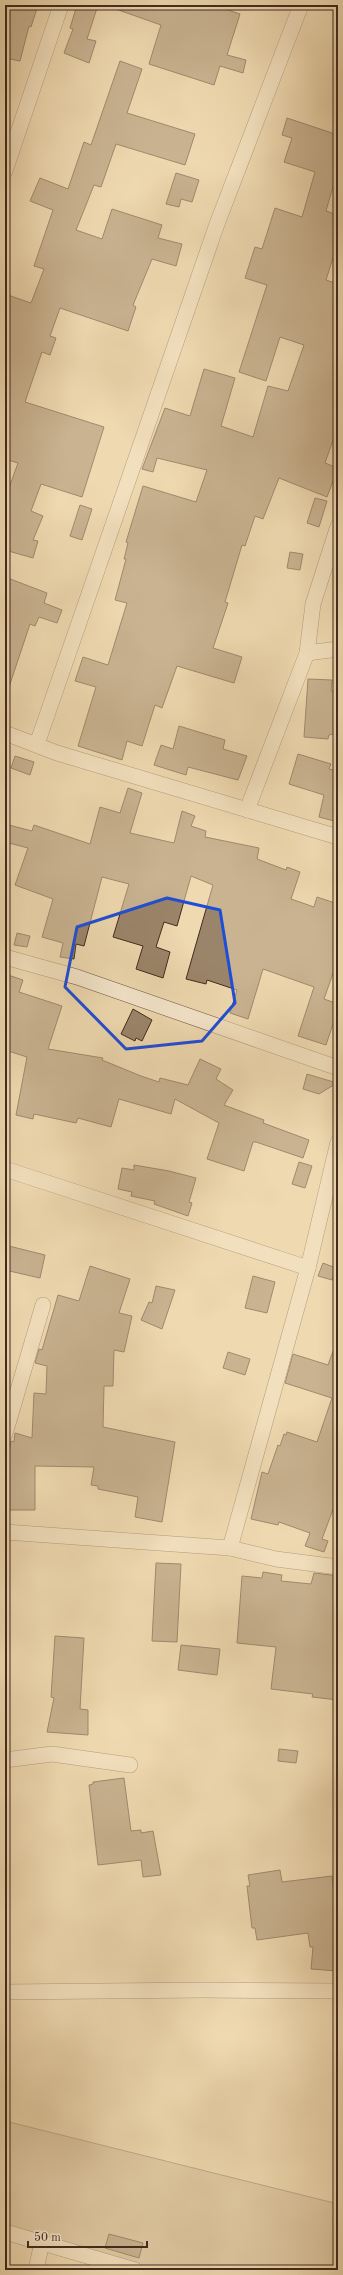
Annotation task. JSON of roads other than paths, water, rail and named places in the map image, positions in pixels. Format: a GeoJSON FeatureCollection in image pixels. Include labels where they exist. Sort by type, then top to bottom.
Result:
{"type":"FeatureCollection","features":[{"type":"Feature","properties":{"kind":"street"},"geometry":{"type":"LineString","coordinates":[[5,171],[60,5]]}},
{"type":"Feature","properties":{"kind":"street"},"geometry":{"type":"LineString","coordinates":[[37,744],[217,224],[301,5]]}},
{"type":"Feature","properties":{"kind":"street"},"geometry":{"type":"LineString","coordinates":[[247,810],[307,652],[313,604],[338,526]]}},
{"type":"Feature","properties":{"kind":"street"},"geometry":{"type":"LineString","coordinates":[[307,652],[338,649]]}},
{"type":"Feature","properties":{"kind":"street"},"geometry":{"type":"LineString","coordinates":[[5,733],[37,744],[57,753],[338,837]]}},
{"type":"Feature","properties":{"kind":"street"},"geometry":{"type":"LineString","coordinates":[[5,957],[77,977],[338,1068]]}},
{"type":"Feature","properties":{"kind":"street"},"geometry":{"type":"LineString","coordinates":[[230,1548],[308,1268],[338,1142]]}},
{"type":"Feature","properties":{"kind":"street"},"geometry":{"type":"LineString","coordinates":[[5,1170],[308,1268]]}},
{"type":"Feature","properties":{"kind":"street"},"geometry":{"type":"LineString","coordinates":[[5,1434],[44,1305]]}},
{"type":"Feature","properties":{"kind":"street"},"geometry":{"type":"LineString","coordinates":[[5,1532],[230,1548],[276,1559],[338,1567]]}},
{"type":"Feature","properties":{"kind":"street"},"geometry":{"type":"LineString","coordinates":[[5,1760],[52,1754],[130,1765]]}},
{"type":"Feature","properties":{"kind":"street"},"geometry":{"type":"LineString","coordinates":[[5,1992],[203,1990],[338,1992]]}},
{"type":"Feature","properties":{"kind":"street"},"geometry":{"type":"LineString","coordinates":[[5,2232],[135,2270]]}},
{"type":"Feature","properties":{"kind":"street"},"geometry":{"type":"LineString","coordinates":[[36,2270],[42,2242]]}}]}
